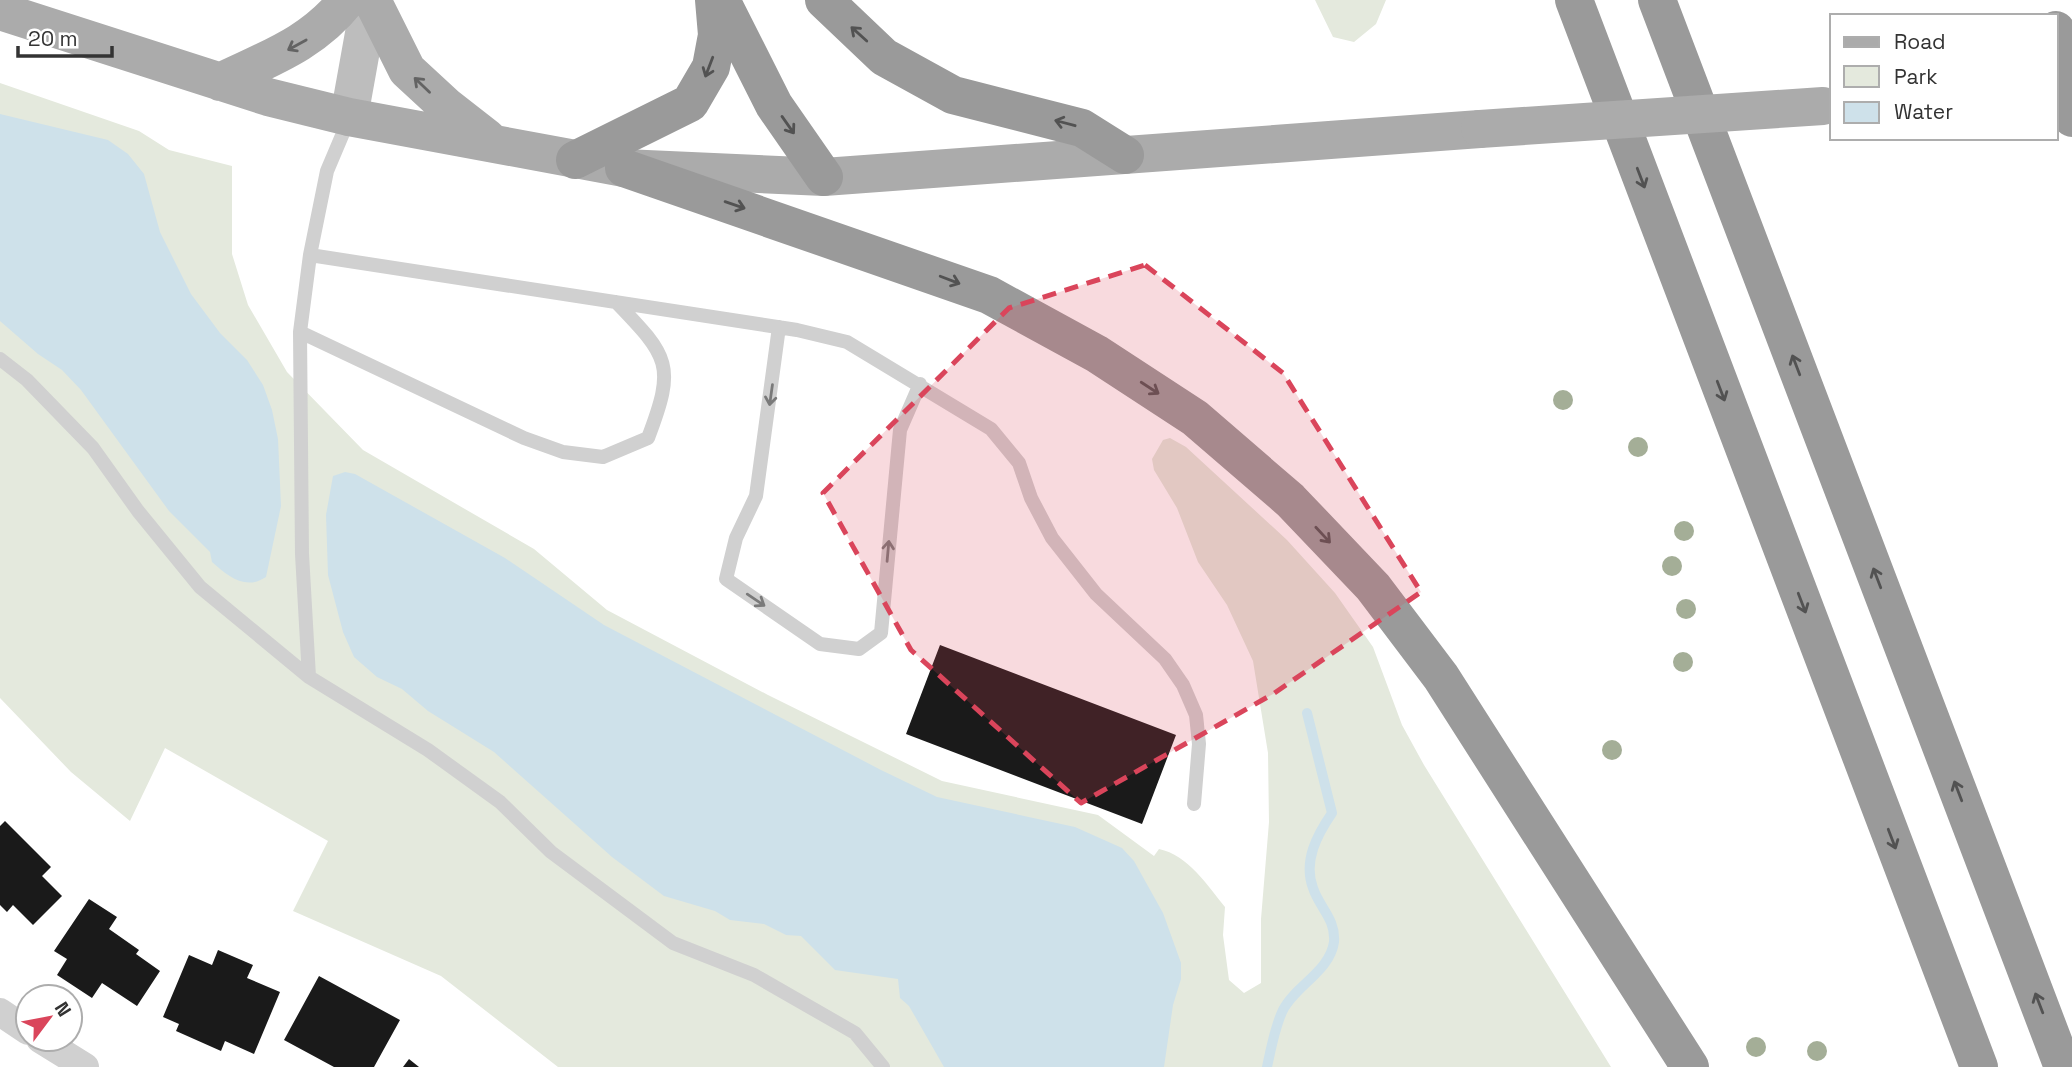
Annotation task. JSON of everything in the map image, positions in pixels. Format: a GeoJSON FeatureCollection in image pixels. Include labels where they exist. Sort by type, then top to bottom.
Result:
{"type":"FeatureCollection","features":[{"type":"Feature","properties":{"kind":"highway"},"geometry":{"type":"LineString","coordinates":[[575,160],[690,103],[711,67],[717,35],[714,0]]}},
{"type":"Feature","properties":{"kind":"highway"},"geometry":{"type":"LineString","coordinates":[[721,0],[774,105],[824,177]]}},
{"type":"Feature","properties":{"kind":"highway"},"geometry":{"type":"LineString","coordinates":[[824,0],[884,57],[953,95],[1082,128],[1125,155]]}},
{"type":"Feature","properties":{"kind":"highway"},"geometry":{"type":"LineString","coordinates":[[1657,0],[2063,1067]]}},
{"type":"Feature","properties":{"kind":"highway"},"geometry":{"type":"LineString","coordinates":[[1574,7],[1979,1067]]}},
{"type":"Feature","properties":{"kind":"highway"},"geometry":{"type":"LineString","coordinates":[[2058,41],[2068,95]]}},
{"type":"Feature","properties":{"kind":"highway"},"geometry":{"type":"LineString","coordinates":[[624,168],[989,295],[1097,354],[1195,418],[1290,500],[1373,587],[1441,677],[1690,1067]]}},
{"type":"Feature","properties":{"kind":"main road"},"geometry":{"type":"LineString","coordinates":[[220,82],[299,46],[318,32],[347,0]]}},
{"type":"Feature","properties":{"kind":"main road"},"geometry":{"type":"LineString","coordinates":[[371,0],[395,50],[419,84],[495,143]]}},
{"type":"Feature","properties":{"kind":"main road"},"geometry":{"type":"LineString","coordinates":[[0,11],[220,82],[349,117],[624,168],[824,177],[1827,106]]}},
{"type":"Feature","properties":{"kind":"street"},"geometry":{"type":"LineString","coordinates":[[349,117],[371,0]]}},
{"type":"Feature","properties":{"kind":"street"},"geometry":{"type":"LineString","coordinates":[[62,1053],[85,1067]]}},
{"type":"Feature","properties":{"kind":"lane"},"geometry":{"type":"LineString","coordinates":[[309,677],[302,554],[300,332],[310,255],[327,171],[349,117]]}},
{"type":"Feature","properties":{"kind":"lane"},"geometry":{"type":"LineString","coordinates":[[310,255],[779,327],[847,342],[920,384],[991,429],[1019,463],[1031,498],[1052,538],[1096,594],[1165,659],[1183,685],[1196,715],[1199,744],[1194,804]]}},
{"type":"Feature","properties":{"kind":"lane"},"geometry":{"type":"LineString","coordinates":[[300,332],[524,438],[563,452],[603,457],[648,438],[661,403],[667,371],[649,336],[616,302]]}},
{"type":"Feature","properties":{"kind":"lane"},"geometry":{"type":"LineString","coordinates":[[779,327],[756,496],[736,538],[726,579],[820,644],[859,649],[881,633],[900,430],[920,384]]}},
{"type":"Feature","properties":{"kind":"lane"},"geometry":{"type":"LineString","coordinates":[[0,359],[27,380],[93,448],[138,511],[200,587],[309,677],[428,750],[500,802],[551,852],[673,943],[754,975],[855,1033],[883,1067]]}},
{"type":"Feature","properties":{"kind":"highlighted area"},"geometry":{"type":"Polygon","coordinates":[[[1145,265],[1283,373],[1421,592],[1273,694],[1081,803],[911,650],[823,493],[1009,308],[1145,265]]]}},
{"type":"Feature","properties":{"kind":"green space"},"geometry":{"type":"Polygon","coordinates":[[[1315,0],[1386,0],[1376,24],[1354,42],[1333,37],[1315,0]]]}},
{"type":"Feature","properties":{"kind":"green space"},"geometry":{"type":"Polygon","coordinates":[[[0,83],[139,131],[169,150],[232,166],[232,254],[248,305],[287,372],[363,450],[534,549],[607,610],[768,695],[942,781],[1098,815],[1154,856],[1159,849],[1179,858],[1196,872],[1225,907],[1223,935],[1229,980],[1244,993],[1261,983],[1261,919],[1269,822],[1268,753],[1253,661],[1227,605],[1198,562],[1177,508],[1154,470],[1152,459],[1163,440],[1170,438],[1186,447],[1287,540],[1335,593],[1373,647],[1402,725],[1424,765],[1611,1067],[558,1067],[441,976],[293,911],[328,841],[165,748],[130,821],[71,772],[0,698],[0,83]]]}},
{"type":"Feature","properties":{"kind":"water"},"geometry":{"type":"Polygon","coordinates":[[[0,114],[108,140],[128,154],[144,174],[160,232],[191,294],[220,333],[247,360],[263,385],[272,410],[278,439],[281,506],[266,577],[251,583],[244,582],[231,577],[212,562],[210,552],[169,511],[81,390],[62,370],[38,354],[0,321],[0,114]]]}},
{"type":"Feature","properties":{"kind":"water"},"geometry":{"type":"Polygon","coordinates":[[[345,472],[355,474],[505,558],[604,625],[881,770],[937,797],[1075,827],[1122,848],[1134,861],[1163,913],[1181,963],[1181,979],[1173,1005],[1164,1067],[944,1067],[909,1006],[900,998],[898,979],[835,970],[801,936],[786,935],[764,924],[730,920],[715,911],[664,896],[612,857],[494,752],[428,711],[402,689],[377,677],[354,657],[343,632],[328,575],[326,515],[333,476],[345,472]]]}},
{"type":"Feature","properties":{"kind":"building"},"geometry":{"type":"Polygon","coordinates":[[[940,645],[1176,735],[1142,824],[906,734],[940,645]]]}},
{"type":"Feature","properties":{"kind":"building"},"geometry":{"type":"Polygon","coordinates":[[[5,821],[51,867],[42,876],[62,896],[33,925],[13,905],[7,912],[0,905],[0,826],[5,821]]]}},
{"type":"Feature","properties":{"kind":"building"},"geometry":{"type":"Polygon","coordinates":[[[89,899],[117,917],[109,929],[139,950],[136,954],[160,971],[137,1006],[102,983],[92,998],[84,993],[84,983],[69,983],[57,975],[67,959],[54,951],[89,899]]]}},
{"type":"Feature","properties":{"kind":"building"},"geometry":{"type":"Polygon","coordinates":[[[218,950],[253,965],[247,978],[280,992],[254,1054],[225,1041],[221,1051],[176,1031],[179,1024],[163,1017],[189,955],[212,965],[218,950]]]}},
{"type":"Feature","properties":{"kind":"building"},"geometry":{"type":"Polygon","coordinates":[[[319,976],[400,1020],[374,1067],[334,1067],[284,1040],[319,976]]]}},
{"type":"Feature","properties":{"kind":"building"},"geometry":{"type":"Polygon","coordinates":[[[409,1059],[419,1067],[403,1067],[409,1059]]]}},
{"type":"Feature","properties":{"kind":"waterway"},"geometry":{"type":"LineString","coordinates":[[1267,1067],[1275,1030],[1283,1010],[1295,993],[1326,961],[1334,942],[1332,927],[1310,878],[1313,849],[1332,813],[1307,713]]}}]}
